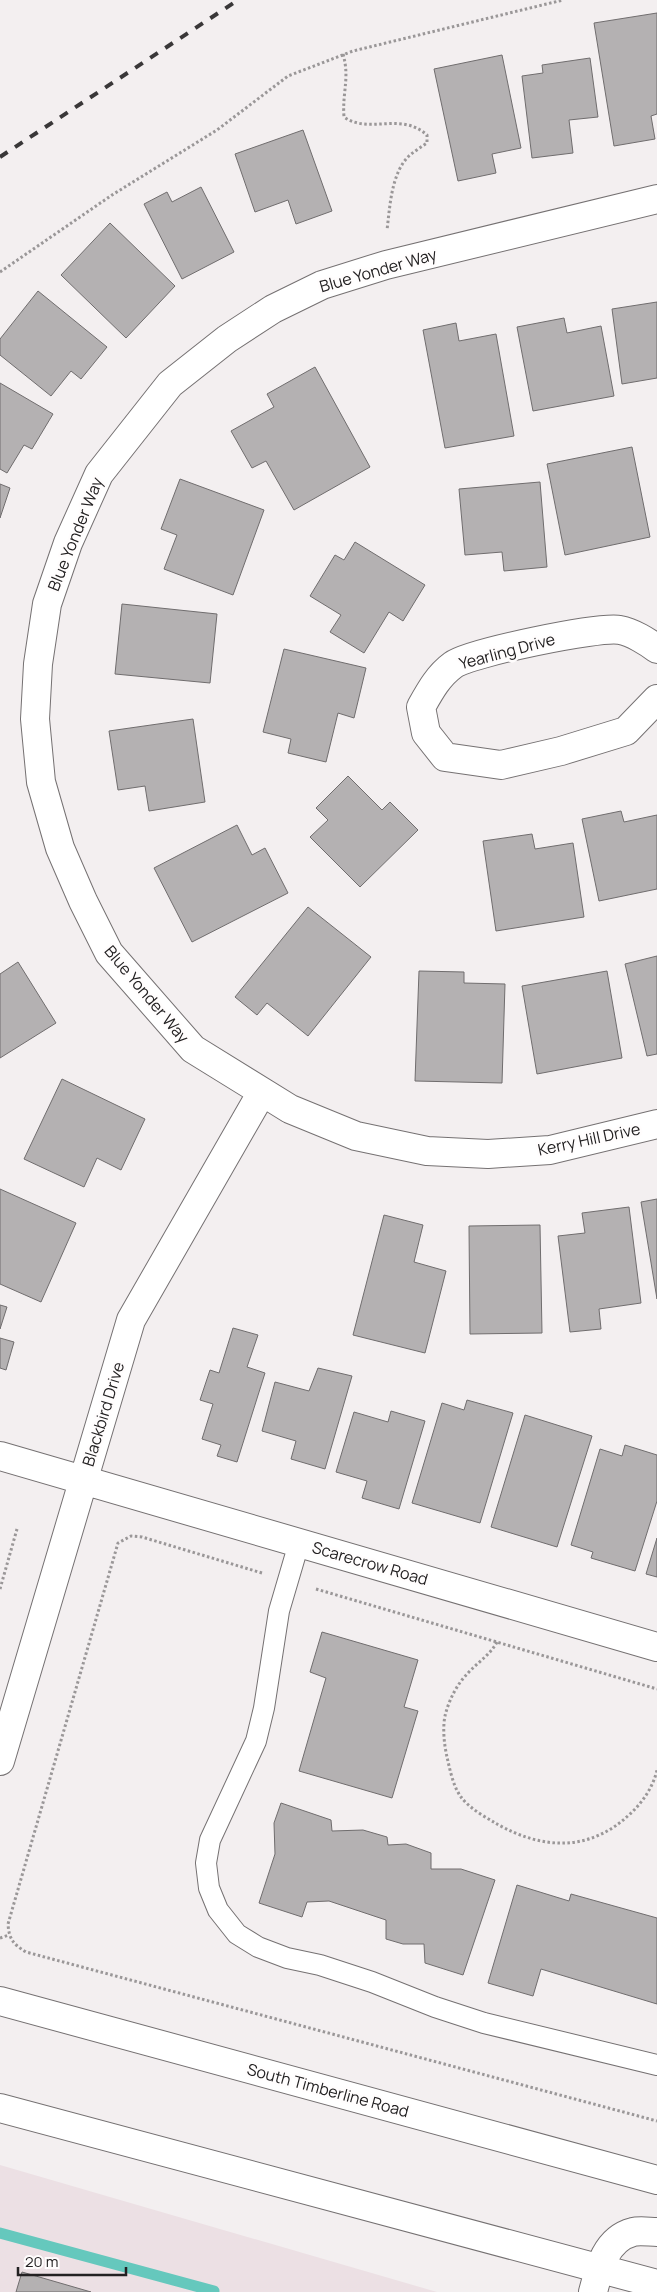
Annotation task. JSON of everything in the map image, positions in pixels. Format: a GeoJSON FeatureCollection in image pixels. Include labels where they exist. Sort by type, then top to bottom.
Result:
{"type":"FeatureCollection","features":[{"type":"Feature","properties":{"kind":"street","name":"Blue Yonder Way"},"geometry":{"type":"LineString","coordinates":[[262,1092],[193,1049],[109,953],[83,901],[60,848],[41,782],[35,719],[38,664],[46,604],[68,543],[99,474],[170,384],[227,339],[273,309],[322,285],[386,265],[657,199]]}},
{"type":"Feature","properties":{"kind":"street","name":"Yearling Drive"},"geometry":{"type":"LineString","coordinates":[[657,649],[620,630],[578,633],[515,646],[454,664],[436,681],[421,707],[426,733],[445,757],[501,765],[561,751],[626,731],[657,698]]}},
{"type":"Feature","properties":{"kind":"street","name":"Kerry Hill Drive"},"geometry":{"type":"LineString","coordinates":[[262,1092],[290,1109],[356,1136],[426,1151],[488,1154],[550,1150],[657,1124]]}},
{"type":"Feature","properties":{"kind":"street","name":"Blackbird Drive"},"geometry":{"type":"LineString","coordinates":[[0,1761],[132,1320],[262,1092]]}},
{"type":"Feature","properties":{"kind":"street","name":"Scarecrow Road"},"geometry":{"type":"LineString","coordinates":[[0,1456],[657,1647]]}},
{"type":"Feature","properties":{"kind":"street","name":"South Timberline Road"},"geometry":{"type":"LineString","coordinates":[[0,2001],[657,2180]]}},
{"type":"Feature","properties":{"kind":"street"},"geometry":{"type":"LineString","coordinates":[[0,2108],[596,2280],[657,2284]]}},
{"type":"Feature","properties":{"kind":"street"},"geometry":{"type":"LineString","coordinates":[[596,2280],[606,2252],[618,2239],[634,2231],[657,2232]]}},
{"type":"Feature","properties":{"kind":"lane"},"geometry":{"type":"LineString","coordinates":[[299,1543],[279,1610],[264,1708],[256,1741],[210,1840],[206,1863],[209,1888],[218,1910],[237,1934],[258,1947],[288,1958],[320,1965],[372,1982],[435,2007],[484,2023],[657,2065]]}},
{"type":"Feature","properties":{"kind":"path"},"geometry":{"type":"LineString","coordinates":[[0,272],[112,195],[217,130],[288,76],[343,54],[563,0]]}},
{"type":"Feature","properties":{"kind":"path"},"geometry":{"type":"LineString","coordinates":[[343,54],[347,70],[343,103],[344,117],[354,123],[362,124],[403,123],[419,128],[426,135],[426,144],[409,156],[396,179],[387,230]]}},
{"type":"Feature","properties":{"kind":"path"},"geometry":{"type":"LineString","coordinates":[[0,1589],[17,1530]]}},
{"type":"Feature","properties":{"kind":"path"},"geometry":{"type":"LineString","coordinates":[[310,1587],[657,1689]]}},
{"type":"Feature","properties":{"kind":"path"},"geometry":{"type":"LineString","coordinates":[[497,1642],[494,1648],[463,1679],[455,1691],[445,1714],[444,1745],[450,1771],[460,1796],[472,1807],[513,1833],[540,1842],[587,1841],[615,1829],[636,1808],[654,1783],[657,1770]]}},
{"type":"Feature","properties":{"kind":"path"},"geometry":{"type":"LineString","coordinates":[[0,1938],[9,1935]]}},
{"type":"Feature","properties":{"kind":"shaded area"},"geometry":{"type":"Polygon","coordinates":[[[0,2165],[437,2292],[0,2292],[0,2165]]]}},
{"type":"Feature","properties":{"kind":"building"},"geometry":{"type":"Polygon","coordinates":[[[657,13],[657,114],[651,116],[655,139],[614,146],[594,23],[657,13]]]}},
{"type":"Feature","properties":{"kind":"building"},"geometry":{"type":"Polygon","coordinates":[[[502,55],[521,148],[492,154],[496,173],[458,181],[434,69],[502,55]]]}},
{"type":"Feature","properties":{"kind":"building"},"geometry":{"type":"Polygon","coordinates":[[[590,58],[598,117],[569,120],[573,153],[532,158],[522,76],[543,73],[542,65],[590,58]]]}},
{"type":"Feature","properties":{"kind":"building"},"geometry":{"type":"Polygon","coordinates":[[[303,130],[332,211],[296,224],[288,200],[255,212],[235,154],[303,130]]]}},
{"type":"Feature","properties":{"kind":"building"},"geometry":{"type":"Polygon","coordinates":[[[201,187],[234,252],[182,279],[144,204],[167,192],[172,202],[201,187]]]}},
{"type":"Feature","properties":{"kind":"building"},"geometry":{"type":"Polygon","coordinates":[[[110,223],[175,286],[126,338],[61,275],[110,223]]]}},
{"type":"Feature","properties":{"kind":"building"},"geometry":{"type":"Polygon","coordinates":[[[38,291],[107,347],[81,379],[71,371],[51,396],[0,355],[0,339],[38,291]]]}},
{"type":"Feature","properties":{"kind":"building"},"geometry":{"type":"Polygon","coordinates":[[[657,302],[657,378],[622,384],[612,309],[657,302]]]}},
{"type":"Feature","properties":{"kind":"building"},"geometry":{"type":"Polygon","coordinates":[[[564,318],[567,333],[601,326],[614,396],[533,411],[517,327],[564,318]]]}},
{"type":"Feature","properties":{"kind":"building"},"geometry":{"type":"Polygon","coordinates":[[[456,323],[459,341],[496,334],[514,436],[445,448],[423,330],[456,323]]]}},
{"type":"Feature","properties":{"kind":"building"},"geometry":{"type":"Polygon","coordinates":[[[315,367],[370,467],[294,510],[266,461],[252,468],[231,431],[274,407],[267,394],[315,367]]]}},
{"type":"Feature","properties":{"kind":"building"},"geometry":{"type":"Polygon","coordinates":[[[0,383],[53,414],[32,449],[24,445],[7,473],[0,469],[0,383]]]}},
{"type":"Feature","properties":{"kind":"building"},"geometry":{"type":"Polygon","coordinates":[[[632,447],[650,537],[565,555],[547,464],[632,447]]]}},
{"type":"Feature","properties":{"kind":"building"},"geometry":{"type":"Polygon","coordinates":[[[180,479],[264,510],[233,595],[164,569],[177,535],[161,529],[180,479]]]}},
{"type":"Feature","properties":{"kind":"building"},"geometry":{"type":"Polygon","coordinates":[[[540,482],[547,567],[504,571],[502,552],[465,555],[459,489],[540,482]]]}},
{"type":"Feature","properties":{"kind":"building"},"geometry":{"type":"Polygon","coordinates":[[[0,484],[10,488],[0,518],[0,484]]]}},
{"type":"Feature","properties":{"kind":"building"},"geometry":{"type":"Polygon","coordinates":[[[355,542],[425,585],[403,621],[389,612],[364,653],[330,632],[341,615],[310,596],[335,555],[344,560],[355,542]]]}},
{"type":"Feature","properties":{"kind":"building"},"geometry":{"type":"Polygon","coordinates":[[[122,604],[217,614],[210,683],[115,674],[122,604]]]}},
{"type":"Feature","properties":{"kind":"building"},"geometry":{"type":"Polygon","coordinates":[[[284,649],[366,668],[354,718],[338,713],[326,762],[288,753],[291,739],[263,732],[284,649]]]}},
{"type":"Feature","properties":{"kind":"building"},"geometry":{"type":"Polygon","coordinates":[[[193,719],[205,802],[149,811],[145,786],[118,790],[109,731],[193,719]]]}},
{"type":"Feature","properties":{"kind":"building"},"geometry":{"type":"Polygon","coordinates":[[[348,776],[382,810],[390,802],[418,830],[360,887],[310,837],[328,820],[316,808],[348,776]]]}},
{"type":"Feature","properties":{"kind":"building"},"geometry":{"type":"Polygon","coordinates":[[[621,811],[624,822],[657,815],[657,889],[599,901],[582,819],[621,811]]]}},
{"type":"Feature","properties":{"kind":"building"},"geometry":{"type":"Polygon","coordinates":[[[237,825],[252,855],[265,848],[288,893],[192,942],[154,868],[237,825]]]}},
{"type":"Feature","properties":{"kind":"building"},"geometry":{"type":"Polygon","coordinates":[[[532,834],[535,849],[573,843],[584,917],[496,931],[483,841],[532,834]]]}},
{"type":"Feature","properties":{"kind":"building"},"geometry":{"type":"Polygon","coordinates":[[[308,907],[371,957],[308,1036],[267,1003],[257,1015],[235,997],[308,907]]]}},
{"type":"Feature","properties":{"kind":"building"},"geometry":{"type":"Polygon","coordinates":[[[657,956],[657,1054],[647,1056],[625,964],[657,956]]]}},
{"type":"Feature","properties":{"kind":"building"},"geometry":{"type":"Polygon","coordinates":[[[18,962],[56,1023],[0,1058],[0,974],[18,962]]]}},
{"type":"Feature","properties":{"kind":"building"},"geometry":{"type":"Polygon","coordinates":[[[419,971],[464,972],[464,983],[505,984],[502,1083],[415,1081],[419,971]]]}},
{"type":"Feature","properties":{"kind":"building"},"geometry":{"type":"Polygon","coordinates":[[[607,971],[622,1058],[537,1074],[522,986],[607,971]]]}},
{"type":"Feature","properties":{"kind":"building"},"geometry":{"type":"Polygon","coordinates":[[[62,1079],[145,1119],[121,1170],[97,1158],[84,1187],[24,1159],[62,1079]]]}},
{"type":"Feature","properties":{"kind":"building"},"geometry":{"type":"Polygon","coordinates":[[[0,1189],[76,1223],[41,1302],[0,1284],[0,1189]]]}},
{"type":"Feature","properties":{"kind":"building"},"geometry":{"type":"Polygon","coordinates":[[[657,1199],[657,1299],[641,1202],[657,1199]]]}},
{"type":"Feature","properties":{"kind":"building"},"geometry":{"type":"Polygon","coordinates":[[[629,1207],[641,1303],[599,1309],[601,1329],[570,1332],[558,1236],[585,1233],[582,1213],[629,1207]]]}},
{"type":"Feature","properties":{"kind":"building"},"geometry":{"type":"Polygon","coordinates":[[[384,1215],[423,1225],[414,1262],[446,1271],[425,1353],[353,1335],[384,1215]]]}},
{"type":"Feature","properties":{"kind":"building"},"geometry":{"type":"Polygon","coordinates":[[[540,1225],[542,1333],[470,1334],[469,1226],[540,1225]]]}},
{"type":"Feature","properties":{"kind":"building"},"geometry":{"type":"Polygon","coordinates":[[[0,1305],[7,1307],[0,1329],[0,1305]]]}},
{"type":"Feature","properties":{"kind":"building"},"geometry":{"type":"Polygon","coordinates":[[[233,1328],[258,1335],[247,1367],[265,1373],[237,1462],[217,1456],[221,1445],[202,1439],[213,1404],[200,1400],[210,1370],[219,1373],[233,1328]]]}},
{"type":"Feature","properties":{"kind":"building"},"geometry":{"type":"Polygon","coordinates":[[[0,1338],[14,1342],[6,1370],[0,1368],[0,1338]]]}},
{"type":"Feature","properties":{"kind":"building"},"geometry":{"type":"Polygon","coordinates":[[[318,1368],[352,1376],[325,1469],[291,1459],[296,1441],[262,1431],[275,1382],[309,1391],[318,1368]]]}},
{"type":"Feature","properties":{"kind":"building"},"geometry":{"type":"Polygon","coordinates":[[[467,1400],[513,1413],[480,1523],[412,1503],[442,1403],[464,1410],[467,1400]]]}},
{"type":"Feature","properties":{"kind":"building"},"geometry":{"type":"Polygon","coordinates":[[[391,1411],[425,1421],[399,1509],[362,1498],[367,1481],[336,1472],[354,1412],[388,1422],[391,1411]]]}},
{"type":"Feature","properties":{"kind":"building"},"geometry":{"type":"Polygon","coordinates":[[[525,1415],[592,1436],[557,1547],[491,1527],[525,1415]]]}},
{"type":"Feature","properties":{"kind":"building"},"geometry":{"type":"Polygon","coordinates":[[[625,1445],[657,1455],[657,1501],[635,1571],[591,1558],[593,1552],[571,1545],[600,1449],[622,1456],[625,1445]]]}},
{"type":"Feature","properties":{"kind":"building"},"geometry":{"type":"Polygon","coordinates":[[[657,1538],[657,1577],[646,1574],[657,1538]]]}},
{"type":"Feature","properties":{"kind":"building"},"geometry":{"type":"Polygon","coordinates":[[[322,1632],[418,1660],[404,1707],[418,1711],[392,1798],[299,1771],[326,1678],[310,1672],[322,1632]]]}},
{"type":"Feature","properties":{"kind":"building"},"geometry":{"type":"Polygon","coordinates":[[[281,1803],[331,1820],[332,1831],[363,1830],[387,1837],[388,1845],[406,1844],[431,1853],[431,1869],[461,1869],[495,1880],[463,1975],[425,1963],[424,1944],[403,1944],[386,1939],[386,1920],[329,1901],[307,1902],[302,1917],[259,1903],[275,1854],[274,1823],[281,1803]]]}},
{"type":"Feature","properties":{"kind":"building"},"geometry":{"type":"Polygon","coordinates":[[[517,1885],[569,1901],[571,1894],[657,1918],[657,2004],[541,1969],[533,1996],[488,1983],[517,1885]]]}},
{"type":"Feature","properties":{"kind":"building"},"geometry":{"type":"Polygon","coordinates":[[[22,2272],[91,2292],[16,2292],[22,2272]]]}},
{"type":"Feature","properties":{"kind":"waterway"},"geometry":{"type":"LineString","coordinates":[[0,2233],[214,2291]]}},
{"type":"Feature","properties":{"kind":"railway"},"geometry":{"type":"LineString","coordinates":[[0,157],[238,0]]}}]}
